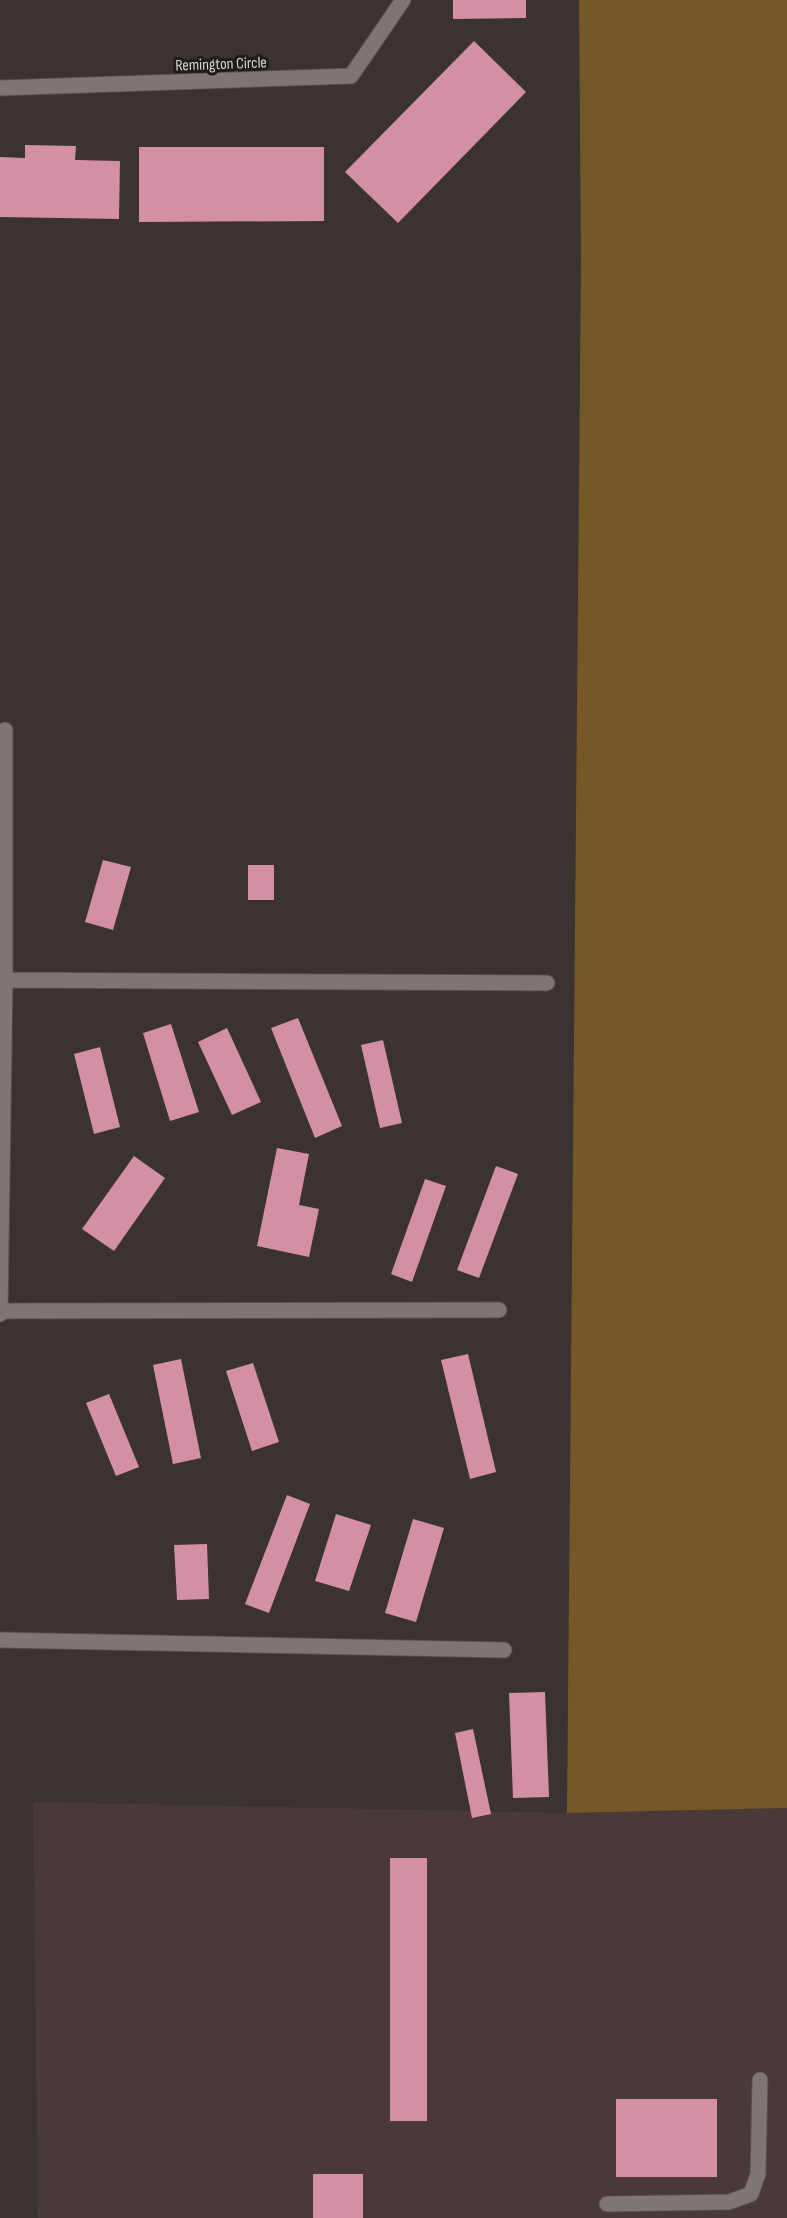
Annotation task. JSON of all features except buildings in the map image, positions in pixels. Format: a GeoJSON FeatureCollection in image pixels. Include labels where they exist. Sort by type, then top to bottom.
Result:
{"type":"FeatureCollection","features":[{"type":"Feature","properties":{"kind":"street","name":"Remington Circle"},"geometry":{"type":"LineString","coordinates":[[0,88],[351,76],[403,0]]}},
{"type":"Feature","properties":{"kind":"street"},"geometry":{"type":"LineString","coordinates":[[5,730],[5,980],[0,1313],[499,1310]]}},
{"type":"Feature","properties":{"kind":"street"},"geometry":{"type":"LineString","coordinates":[[5,980],[547,983]]}},
{"type":"Feature","properties":{"kind":"street"},"geometry":{"type":"LineString","coordinates":[[0,1640],[504,1650]]}},
{"type":"Feature","properties":{"kind":"street"},"geometry":{"type":"LineString","coordinates":[[608,2204],[729,2210],[750,2194],[758,2174],[759,2080]]}},
{"type":"Feature","properties":{"kind":"shaded area"},"geometry":{"type":"Polygon","coordinates":[[[579,0],[787,0],[787,1808],[567,1813],[581,263],[579,0]]]}},
{"type":"Feature","properties":{"kind":"shaded area"},"geometry":{"type":"Polygon","coordinates":[[[33,1802],[567,1813],[787,1808],[787,2218],[38,2218],[33,1802]]]}}]}
